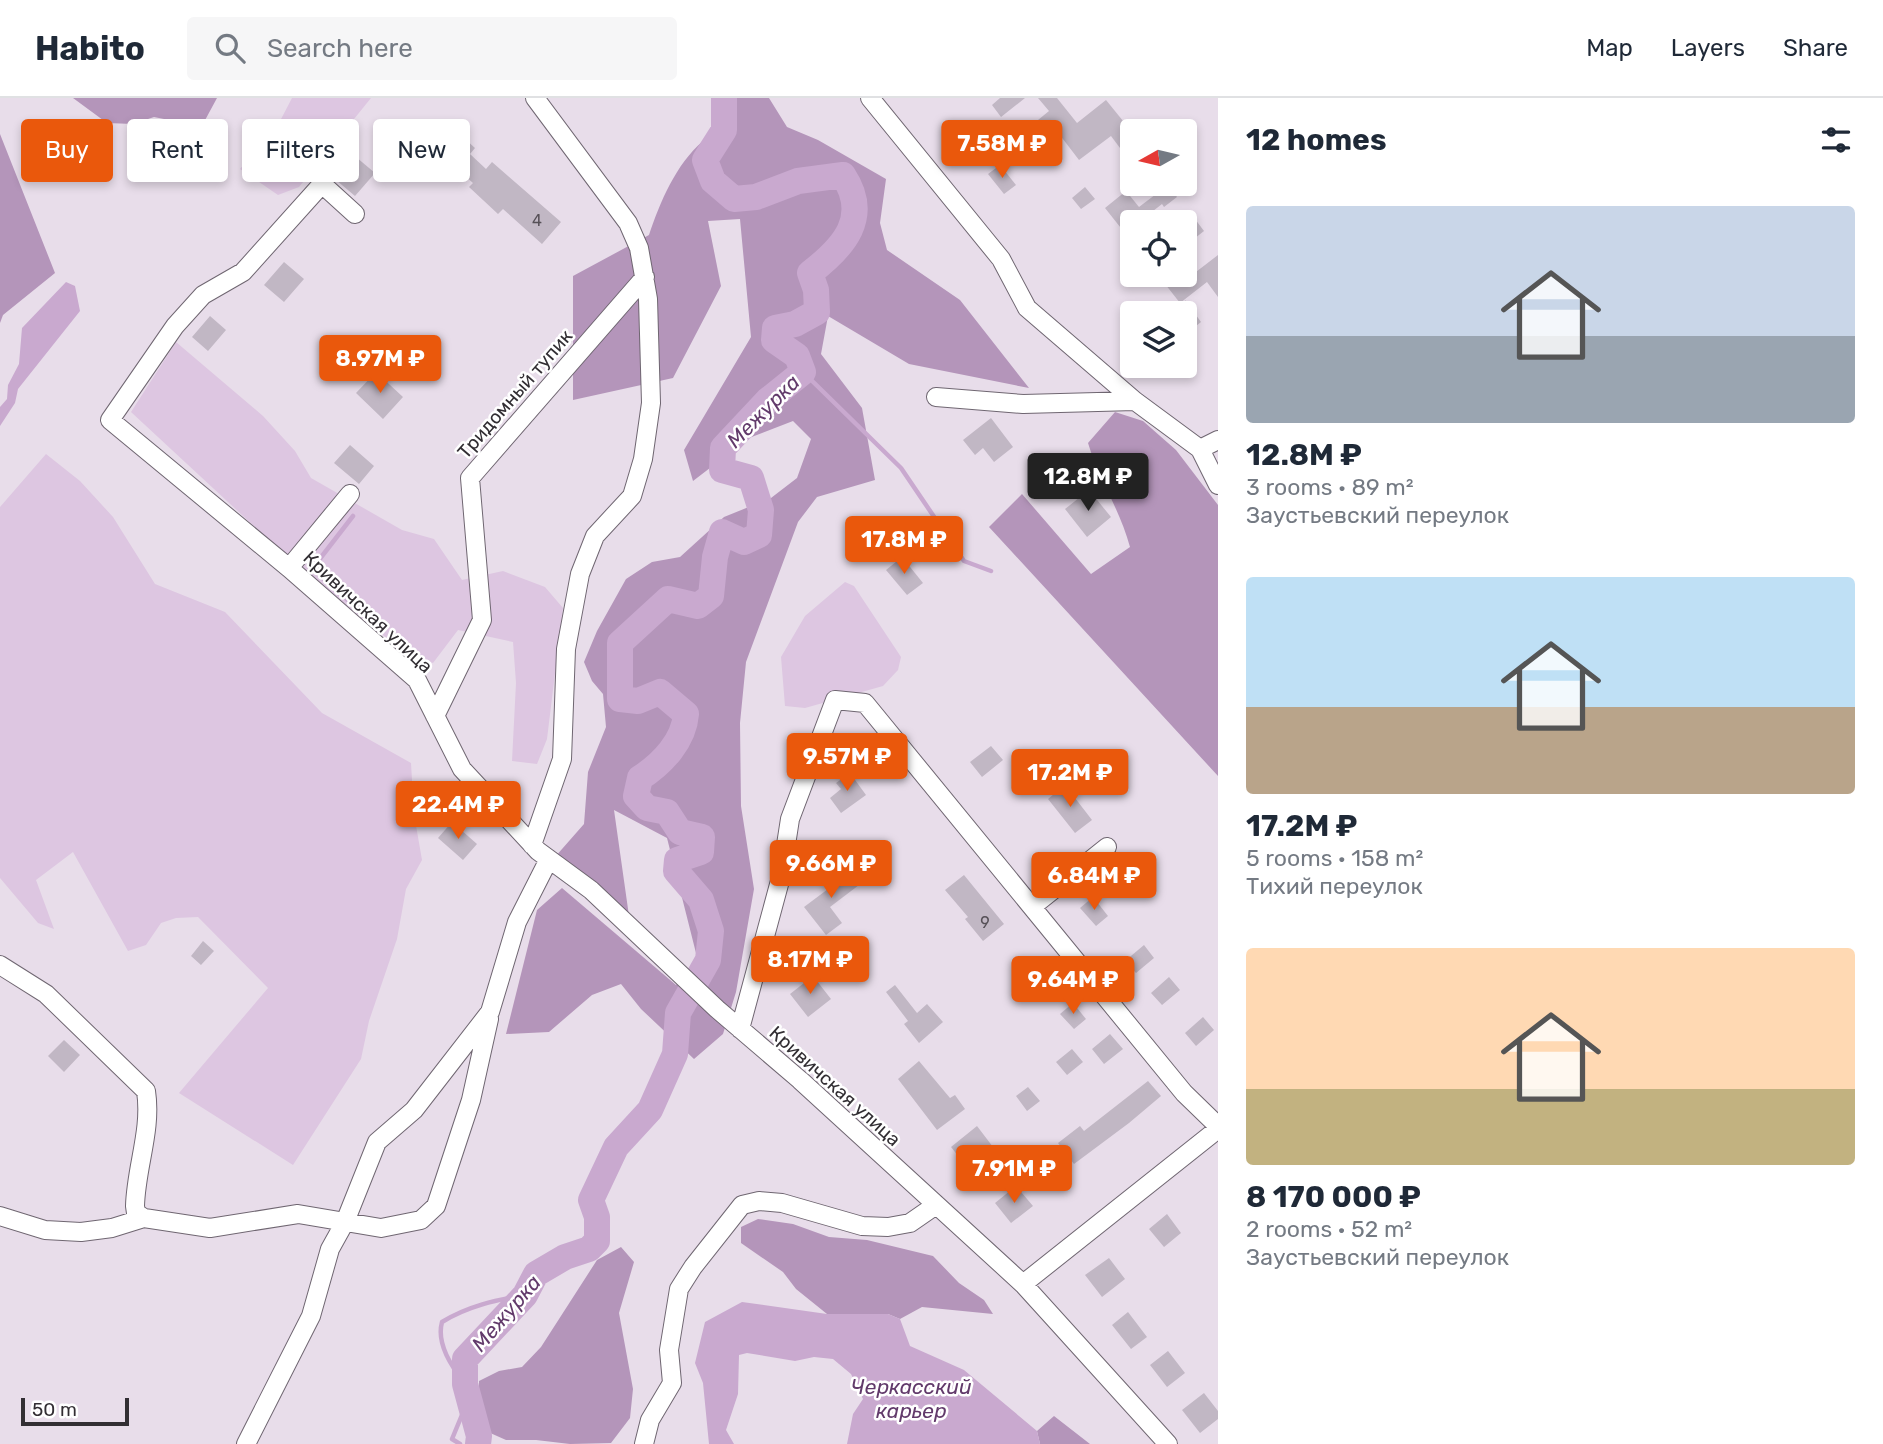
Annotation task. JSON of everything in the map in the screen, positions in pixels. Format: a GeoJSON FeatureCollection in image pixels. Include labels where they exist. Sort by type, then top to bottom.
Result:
{"type":"FeatureCollection","features":[{"type":"Feature","properties":{"kind":"street"},"geometry":{"type":"LineString","coordinates":[[532,845],[562,759],[566,649],[580,573],[595,536],[632,496],[643,459],[651,403],[648,299],[639,248],[628,223],[536,98]]}},
{"type":"Feature","properties":{"kind":"street"},"geometry":{"type":"LineString","coordinates":[[870,98],[1001,259],[1027,308],[1135,401],[1200,449],[1218,485]]}},
{"type":"Feature","properties":{"kind":"street","name":"Кривичская улица"},"geometry":{"type":"LineString","coordinates":[[355,214],[322,184],[243,272],[203,296],[175,326],[110,420],[289,568],[417,680],[461,769],[532,845],[591,890],[717,1009],[800,1080],[1023,1284],[1168,1444]]}},
{"type":"Feature","properties":{"kind":"street","name":"Тридомный тупик"},"geometry":{"type":"LineString","coordinates":[[435,716],[482,620],[470,478],[645,277]]}},
{"type":"Feature","properties":{"kind":"street"},"geometry":{"type":"LineString","coordinates":[[936,397],[1023,404],[1135,401]]}},
{"type":"Feature","properties":{"kind":"street"},"geometry":{"type":"LineString","coordinates":[[1200,449],[1218,440]]}},
{"type":"Feature","properties":{"kind":"street"},"geometry":{"type":"LineString","coordinates":[[289,568],[350,494]]}},
{"type":"Feature","properties":{"kind":"street"},"geometry":{"type":"LineString","coordinates":[[740,1029],[781,877],[790,819],[835,700],[865,703],[1184,1093],[1218,1128],[1023,1284]]}},
{"type":"Feature","properties":{"kind":"street"},"geometry":{"type":"LineString","coordinates":[[1033,906],[1107,847]]}},
{"type":"Feature","properties":{"kind":"street"},"geometry":{"type":"LineString","coordinates":[[0,965],[46,994],[146,1091],[146,1132],[136,1213],[144,1218],[210,1228],[298,1214],[380,1228],[403,1224],[421,1220],[436,1206],[471,1100],[490,1012],[517,922],[549,859]]}},
{"type":"Feature","properties":{"kind":"street"},"geometry":{"type":"LineString","coordinates":[[246,1444],[311,1316],[330,1250],[345,1222],[377,1143],[414,1110],[490,1012]]}},
{"type":"Feature","properties":{"kind":"street"},"geometry":{"type":"LineString","coordinates":[[644,1444],[650,1420],[672,1383],[669,1350],[679,1289],[742,1205],[759,1201],[782,1203],[862,1226],[888,1227],[910,1223],[936,1205]]}},
{"type":"Feature","properties":{"kind":"street"},"geometry":{"type":"LineString","coordinates":[[0,1216],[45,1230],[81,1232],[112,1228],[144,1218]]}},
{"type":"Feature","properties":{"kind":"shaded area"},"geometry":{"type":"Polygon","coordinates":[[[73,98],[217,98],[206,119],[154,117],[127,119],[127,124],[113,123],[113,119],[102,119],[73,98]]]}},
{"type":"Feature","properties":{"kind":"shaded area"},"geometry":{"type":"Polygon","coordinates":[[[292,98],[371,98],[354,119],[281,119],[292,98]]]}},
{"type":"Feature","properties":{"kind":"shaded area"},"geometry":{"type":"Polygon","coordinates":[[[735,98],[769,98],[787,127],[818,140],[886,179],[880,223],[887,250],[960,300],[1029,388],[909,364],[828,316],[821,354],[862,408],[875,480],[817,497],[798,522],[746,662],[740,723],[741,806],[754,889],[736,992],[723,1034],[694,1059],[641,1009],[621,984],[592,995],[549,1032],[506,1034],[537,910],[562,888],[676,985],[698,961],[667,838],[614,810],[629,916],[555,857],[584,824],[588,772],[606,727],[603,694],[592,681],[584,662],[597,631],[626,579],[652,562],[680,557],[724,517],[771,498],[797,478],[811,439],[793,421],[749,438],[693,481],[684,450],[751,337],[740,219],[708,221],[721,286],[673,378],[573,400],[573,276],[649,235],[664,197],[693,150],[736,121],[735,98]]]}},
{"type":"Feature","properties":{"kind":"shaded area"},"geometry":{"type":"Polygon","coordinates":[[[0,134],[55,273],[3,315],[0,323],[0,134]]]}},
{"type":"Feature","properties":{"kind":"shaded area"},"geometry":{"type":"Polygon","coordinates":[[[259,182],[303,182],[299,187],[278,195],[259,182]]]}},
{"type":"Feature","properties":{"kind":"shaded area"},"geometry":{"type":"Polygon","coordinates":[[[176,342],[263,416],[295,451],[311,478],[402,530],[434,539],[462,580],[503,571],[545,587],[563,608],[547,739],[537,764],[512,761],[516,683],[513,642],[458,630],[433,663],[406,654],[283,553],[131,412],[176,342]]]}},
{"type":"Feature","properties":{"kind":"shaded area"},"geometry":{"type":"Polygon","coordinates":[[[1115,412],[1143,421],[1176,450],[1218,505],[1218,776],[989,527],[1022,494],[1091,574],[1130,547],[1088,443],[1115,412]]]}},
{"type":"Feature","properties":{"kind":"shaded area"},"geometry":{"type":"Polygon","coordinates":[[[46,454],[80,481],[113,517],[155,584],[225,612],[322,713],[411,763],[414,814],[422,860],[406,889],[397,939],[369,1021],[361,1059],[293,1165],[179,1093],[268,988],[198,917],[176,918],[161,923],[146,945],[128,951],[73,852],[36,880],[54,929],[38,923],[0,878],[0,507],[46,454]]]}},
{"type":"Feature","properties":{"kind":"shaded area"},"geometry":{"type":"Polygon","coordinates":[[[845,582],[854,586],[901,657],[898,670],[883,686],[805,708],[785,706],[781,657],[805,616],[845,582]]]}},
{"type":"Feature","properties":{"kind":"shaded area"},"geometry":{"type":"Polygon","coordinates":[[[758,1219],[793,1224],[829,1237],[867,1240],[933,1256],[959,1283],[984,1300],[993,1314],[922,1307],[900,1319],[888,1314],[827,1314],[796,1289],[783,1272],[741,1243],[741,1227],[758,1219]]]}},
{"type":"Feature","properties":{"kind":"shaded area"},"geometry":{"type":"Polygon","coordinates":[[[621,1247],[634,1262],[619,1313],[633,1389],[630,1418],[611,1443],[570,1444],[506,1440],[479,1428],[479,1381],[499,1371],[522,1367],[541,1347],[597,1260],[621,1247]]]}},
{"type":"Feature","properties":{"kind":"shaded area"},"geometry":{"type":"Polygon","coordinates":[[[1054,1416],[1090,1444],[1040,1444],[1037,1431],[1054,1416]]]}},
{"type":"Feature","properties":{"kind":"water"},"geometry":{"type":"Polygon","coordinates":[[[66,282],[75,286],[80,311],[18,389],[15,403],[0,426],[0,407],[7,399],[8,385],[19,364],[22,328],[66,282]]]}},
{"type":"Feature","properties":{"kind":"water","name":"Черкасский карьер"},"geometry":{"type":"Polygon","coordinates":[[[742,1302],[827,1314],[888,1314],[900,1319],[910,1346],[964,1370],[1037,1431],[1040,1444],[847,1444],[853,1414],[863,1399],[851,1374],[833,1359],[814,1357],[795,1361],[747,1353],[739,1355],[738,1394],[726,1430],[734,1444],[709,1444],[703,1383],[695,1363],[705,1322],[742,1302]]]}},
{"type":"Feature","properties":{"kind":"building"},"geometry":{"type":"Polygon","coordinates":[[[1000,98],[1025,98],[1001,117],[992,105],[1000,98]]]}},
{"type":"Feature","properties":{"kind":"building"},"geometry":{"type":"Polygon","coordinates":[[[1038,98],[1057,98],[1077,123],[1106,100],[1121,119],[1120,148],[1111,136],[1079,160],[1053,126],[1047,131],[1038,120],[1049,111],[1038,98]]]}},
{"type":"Feature","properties":{"kind":"building"},"geometry":{"type":"Polygon","coordinates":[[[470,154],[486,169],[492,162],[561,222],[542,244],[503,209],[498,214],[469,187],[473,183],[470,180],[470,154]]]}},
{"type":"Feature","properties":{"kind":"building"},"geometry":{"type":"Polygon","coordinates":[[[359,160],[373,171],[373,175],[355,196],[338,182],[359,182],[359,160]]]}},
{"type":"Feature","properties":{"kind":"building"},"geometry":{"type":"Polygon","coordinates":[[[1000,165],[1016,185],[1004,194],[988,174],[1000,165]]]}},
{"type":"Feature","properties":{"kind":"building"},"geometry":{"type":"Polygon","coordinates":[[[1085,187],[1095,199],[1081,209],[1072,198],[1085,187]]]}},
{"type":"Feature","properties":{"kind":"building"},"geometry":{"type":"Polygon","coordinates":[[[1120,196],[1130,196],[1139,207],[1154,196],[1177,197],[1164,207],[1162,204],[1154,210],[1120,210],[1120,227],[1105,208],[1120,196]]]}},
{"type":"Feature","properties":{"kind":"building"},"geometry":{"type":"Polygon","coordinates":[[[1197,222],[1204,231],[1197,237],[1197,222]]]}},
{"type":"Feature","properties":{"kind":"building"},"geometry":{"type":"Polygon","coordinates":[[[1218,255],[1218,297],[1207,282],[1183,301],[1178,301],[1167,287],[1197,287],[1197,271],[1218,255]]]}},
{"type":"Feature","properties":{"kind":"building"},"geometry":{"type":"Polygon","coordinates":[[[284,262],[304,279],[284,302],[264,285],[284,262]]]}},
{"type":"Feature","properties":{"kind":"building"},"geometry":{"type":"Polygon","coordinates":[[[210,316],[226,330],[208,351],[192,337],[210,316]]]}},
{"type":"Feature","properties":{"kind":"building"},"geometry":{"type":"Polygon","coordinates":[[[376,372],[403,397],[383,419],[356,393],[376,372]]]}},
{"type":"Feature","properties":{"kind":"building"},"geometry":{"type":"Polygon","coordinates":[[[991,418],[1013,447],[994,462],[983,448],[975,455],[963,440],[991,418]]]}},
{"type":"Feature","properties":{"kind":"building"},"geometry":{"type":"Polygon","coordinates":[[[350,445],[374,466],[359,484],[334,463],[350,445]]]}},
{"type":"Feature","properties":{"kind":"building"},"geometry":{"type":"Polygon","coordinates":[[[1089,490],[1111,517],[1087,537],[1065,509],[1089,490]]]}},
{"type":"Feature","properties":{"kind":"building"},"geometry":{"type":"Polygon","coordinates":[[[902,557],[923,583],[907,595],[886,570],[902,557]]]}},
{"type":"Feature","properties":{"kind":"building"},"geometry":{"type":"Polygon","coordinates":[[[991,746],[1003,760],[982,777],[970,762],[991,746]]]}},
{"type":"Feature","properties":{"kind":"building"},"geometry":{"type":"Polygon","coordinates":[[[850,773],[866,795],[841,813],[830,798],[841,789],[836,783],[850,773]]]}},
{"type":"Feature","properties":{"kind":"building"},"geometry":{"type":"Polygon","coordinates":[[[1065,785],[1092,820],[1075,833],[1048,799],[1065,785]]]}},
{"type":"Feature","properties":{"kind":"building"},"geometry":{"type":"Polygon","coordinates":[[[452,822],[477,844],[463,860],[438,838],[452,822]]]}},
{"type":"Feature","properties":{"kind":"building"},"geometry":{"type":"Polygon","coordinates":[[[843,865],[859,885],[830,907],[842,923],[826,935],[804,907],[836,883],[829,875],[843,865]]]}},
{"type":"Feature","properties":{"kind":"building"},"geometry":{"type":"Polygon","coordinates":[[[1127,867],[1143,886],[1130,896],[1115,878],[1127,867]]]}},
{"type":"Feature","properties":{"kind":"building"},"geometry":{"type":"Polygon","coordinates":[[[964,875],[1004,924],[983,941],[965,919],[968,917],[945,890],[964,875]]]}},
{"type":"Feature","properties":{"kind":"building"},"geometry":{"type":"Polygon","coordinates":[[[1093,897],[1108,916],[1096,926],[1080,908],[1093,897]]]}},
{"type":"Feature","properties":{"kind":"building"},"geometry":{"type":"Polygon","coordinates":[[[203,941],[214,951],[201,965],[191,956],[203,941]]]}},
{"type":"Feature","properties":{"kind":"building"},"geometry":{"type":"Polygon","coordinates":[[[1144,945],[1154,958],[1136,973],[1125,961],[1144,945]]]}},
{"type":"Feature","properties":{"kind":"building"},"geometry":{"type":"Polygon","coordinates":[[[813,976],[831,999],[808,1017],[790,994],[813,976]]]}},
{"type":"Feature","properties":{"kind":"building"},"geometry":{"type":"Polygon","coordinates":[[[1169,977],[1180,990],[1162,1005],[1151,993],[1169,977]]]}},
{"type":"Feature","properties":{"kind":"building"},"geometry":{"type":"Polygon","coordinates":[[[895,985],[917,1013],[927,1004],[943,1022],[919,1043],[904,1024],[908,1021],[886,992],[895,985]]]}},
{"type":"Feature","properties":{"kind":"building"},"geometry":{"type":"Polygon","coordinates":[[[1073,1003],[1086,1019],[1074,1029],[1060,1014],[1073,1003]]]}},
{"type":"Feature","properties":{"kind":"building"},"geometry":{"type":"Polygon","coordinates":[[[1203,1017],[1214,1030],[1196,1046],[1185,1033],[1203,1017]]]}},
{"type":"Feature","properties":{"kind":"building"},"geometry":{"type":"Polygon","coordinates":[[[1110,1034],[1123,1049],[1104,1064],[1092,1049],[1110,1034]]]}},
{"type":"Feature","properties":{"kind":"building"},"geometry":{"type":"Polygon","coordinates":[[[64,1040],[80,1055],[64,1072],[48,1056],[64,1040]]]}},
{"type":"Feature","properties":{"kind":"building"},"geometry":{"type":"Polygon","coordinates":[[[1072,1049],[1083,1062],[1067,1075],[1056,1062],[1072,1049]]]}},
{"type":"Feature","properties":{"kind":"building"},"geometry":{"type":"Polygon","coordinates":[[[919,1061],[950,1098],[955,1095],[965,1109],[937,1130],[898,1079],[919,1061]]]}},
{"type":"Feature","properties":{"kind":"building"},"geometry":{"type":"Polygon","coordinates":[[[1148,1081],[1161,1096],[1074,1164],[1058,1143],[1080,1126],[1084,1131],[1148,1081]]]}},
{"type":"Feature","properties":{"kind":"building"},"geometry":{"type":"Polygon","coordinates":[[[1028,1087],[1040,1101],[1027,1111],[1016,1096],[1028,1087]]]}},
{"type":"Feature","properties":{"kind":"building"},"geometry":{"type":"Polygon","coordinates":[[[977,1126],[993,1147],[967,1167],[951,1147],[977,1126]]]}},
{"type":"Feature","properties":{"kind":"building"},"geometry":{"type":"Polygon","coordinates":[[[1016,1186],[1033,1206],[1011,1223],[995,1203],[1016,1186]]]}},
{"type":"Feature","properties":{"kind":"building"},"geometry":{"type":"Polygon","coordinates":[[[1167,1214],[1181,1233],[1164,1247],[1149,1229],[1167,1214]]]}},
{"type":"Feature","properties":{"kind":"building"},"geometry":{"type":"Polygon","coordinates":[[[1109,1258],[1125,1279],[1102,1297],[1085,1275],[1109,1258]]]}},
{"type":"Feature","properties":{"kind":"building"},"geometry":{"type":"Polygon","coordinates":[[[1128,1312],[1147,1337],[1131,1349],[1112,1325],[1128,1312]]]}},
{"type":"Feature","properties":{"kind":"building"},"geometry":{"type":"Polygon","coordinates":[[[1168,1351],[1185,1373],[1167,1387],[1150,1365],[1168,1351]]]}},
{"type":"Feature","properties":{"kind":"building"},"geometry":{"type":"Polygon","coordinates":[[[1204,1393],[1218,1411],[1218,1419],[1200,1433],[1182,1410],[1204,1393]]]}},
{"type":"Feature","properties":{"kind":"waterway","name":"Межурка"},"geometry":{"type":"LineString","coordinates":[[478,1444],[479,1436],[465,1384],[465,1359],[525,1295],[536,1274],[565,1257],[589,1249],[597,1241],[597,1217],[591,1200],[616,1147],[650,1110],[675,1054],[678,1013],[708,960],[711,931],[701,900],[676,871],[677,860],[701,852],[702,837],[680,832],[667,812],[647,808],[636,796],[640,778],[664,759],[676,742],[686,714],[660,692],[638,701],[620,699],[620,643],[668,599],[698,606],[711,596],[715,557],[722,532],[744,542],[759,535],[761,510],[751,478],[722,470],[723,448],[768,400],[803,372],[797,356],[774,340],[775,328],[795,324],[817,312],[816,290],[810,273],[843,242],[854,218],[851,190],[843,175],[798,181],[756,197],[734,199],[713,181],[705,160],[724,130],[724,98]]}},
{"type":"Feature","properties":{"kind":"waterway"},"geometry":{"type":"LineString","coordinates":[[803,372],[901,468],[964,561],[991,571]]}},
{"type":"Feature","properties":{"kind":"waterway"},"geometry":{"type":"LineString","coordinates":[[353,516],[312,569],[370,619]]}},
{"type":"Feature","properties":{"kind":"waterway"},"geometry":{"type":"LineString","coordinates":[[465,1384],[450,1363],[443,1347],[442,1322],[482,1304],[525,1295]]}},
{"type":"Feature","properties":{"kind":"waterway"},"geometry":{"type":"LineString","coordinates":[[460,1444],[452,1439],[469,1398]]}}]}
